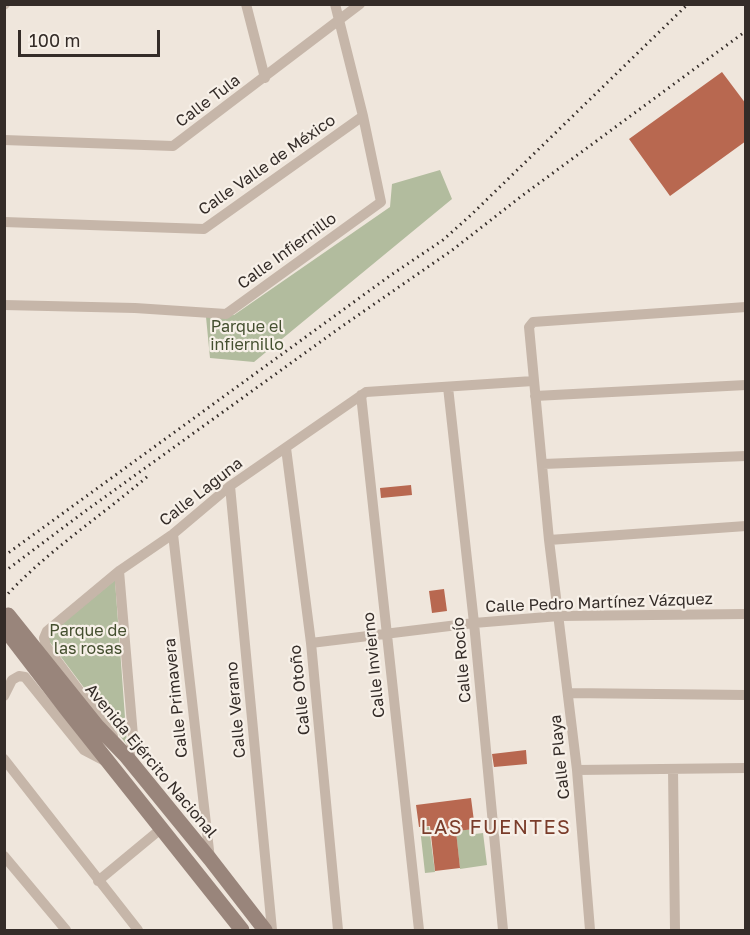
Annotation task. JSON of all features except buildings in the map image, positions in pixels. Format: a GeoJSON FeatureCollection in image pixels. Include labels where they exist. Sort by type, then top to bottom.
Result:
{"type":"FeatureCollection","features":[{"type":"Feature","properties":{"kind":"main road","name":"Avenida Ejército Nacional"},"geometry":{"type":"LineString","coordinates":[[6,621],[127,758],[265,930]]}},
{"type":"Feature","properties":{"kind":"main road","name":"Avenida Ejército Nacional"},"geometry":{"type":"LineString","coordinates":[[6,621],[109,762],[242,930]]}},
{"type":"Feature","properties":{"kind":"street"},"geometry":{"type":"LineString","coordinates":[[246,4],[265,78]]}},
{"type":"Feature","properties":{"kind":"street","name":"Calle Infiernillo"},"geometry":{"type":"LineString","coordinates":[[4,305],[135,308],[226,314],[381,202],[363,116],[335,4]]}},
{"type":"Feature","properties":{"kind":"street","name":"Calle Tula"},"geometry":{"type":"LineString","coordinates":[[4,140],[173,146],[360,4]]}},
{"type":"Feature","properties":{"kind":"street","name":"Calle Valle de México"},"geometry":{"type":"LineString","coordinates":[[4,222],[204,229],[363,116]]}},
{"type":"Feature","properties":{"kind":"street","name":"Calle Playa"},"geometry":{"type":"LineString","coordinates":[[590,930],[577,770],[549,540],[529,327],[533,322],[746,307]]}},
{"type":"Feature","properties":{"kind":"street","name":"Calle Laguna"},"geometry":{"type":"LineString","coordinates":[[127,758],[104,722],[46,646],[44,638],[47,631],[119,571],[173,534],[230,486],[366,392],[533,381]]}},
{"type":"Feature","properties":{"kind":"street"},"geometry":{"type":"LineString","coordinates":[[535,396],[746,384]]}},
{"type":"Feature","properties":{"kind":"street","name":"Calle Rocío"},"geometry":{"type":"LineString","coordinates":[[448,387],[474,623],[502,930]]}},
{"type":"Feature","properties":{"kind":"street","name":"Calle Invierno"},"geometry":{"type":"LineString","coordinates":[[361,395],[419,930]]}},
{"type":"Feature","properties":{"kind":"street","name":"Calle Otoño"},"geometry":{"type":"LineString","coordinates":[[286,448],[311,643],[338,930]]}},
{"type":"Feature","properties":{"kind":"street"},"geometry":{"type":"LineString","coordinates":[[543,464],[746,456]]}},
{"type":"Feature","properties":{"kind":"street","name":"Calle Verano"},"geometry":{"type":"LineString","coordinates":[[230,486],[272,930]]}},
{"type":"Feature","properties":{"kind":"street"},"geometry":{"type":"LineString","coordinates":[[549,540],[746,526]]}},
{"type":"Feature","properties":{"kind":"street","name":"Calle Primavera"},"geometry":{"type":"LineString","coordinates":[[173,534],[210,859]]}},
{"type":"Feature","properties":{"kind":"street"},"geometry":{"type":"LineString","coordinates":[[119,571],[133,736],[127,758]]}},
{"type":"Feature","properties":{"kind":"street","name":"Calle Pedro Martínez Vázquez"},"geometry":{"type":"LineString","coordinates":[[311,643],[474,623],[559,616],[746,614]]}},
{"type":"Feature","properties":{"kind":"street"},"geometry":{"type":"LineString","coordinates":[[4,696],[12,680],[19,675],[25,677],[84,750],[109,762]]}},
{"type":"Feature","properties":{"kind":"street"},"geometry":{"type":"LineString","coordinates":[[568,693],[746,695]]}},
{"type":"Feature","properties":{"kind":"street"},"geometry":{"type":"LineString","coordinates":[[4,759],[138,930]]}},
{"type":"Feature","properties":{"kind":"street"},"geometry":{"type":"LineString","coordinates":[[577,770],[746,768]]}},
{"type":"Feature","properties":{"kind":"street"},"geometry":{"type":"LineString","coordinates":[[673,769],[675,930]]}},
{"type":"Feature","properties":{"kind":"street"},"geometry":{"type":"LineString","coordinates":[[98,880],[162,828]]}},
{"type":"Feature","properties":{"kind":"street"},"geometry":{"type":"LineString","coordinates":[[4,856],[66,930]]}},
{"type":"Feature","properties":{"kind":"green space","name":"Parque el infiernillo"},"geometry":{"type":"Polygon","coordinates":[[[440,170],[452,199],[254,362],[210,358],[206,317],[234,315],[390,207],[392,184],[440,170]]]}},
{"type":"Feature","properties":{"kind":"green space","name":"Parque de las rosas"},"geometry":{"type":"Polygon","coordinates":[[[115,580],[127,745],[46,637],[115,580]]]}},
{"type":"Feature","properties":{"kind":"green space"},"geometry":{"type":"Polygon","coordinates":[[[429,827],[435,872],[425,873],[420,828],[429,827]]]}},
{"type":"Feature","properties":{"kind":"green space"},"geometry":{"type":"Polygon","coordinates":[[[474,829],[475,834],[483,833],[487,865],[460,869],[456,831],[474,829]]]}},
{"type":"Feature","properties":{"kind":"railway"},"geometry":{"type":"LineString","coordinates":[[4,556],[391,275],[443,240],[688,4]]}},
{"type":"Feature","properties":{"kind":"railway"},"geometry":{"type":"LineString","coordinates":[[4,572],[341,327],[451,251],[523,195],[746,31]]}},
{"type":"Feature","properties":{"kind":"railway"},"geometry":{"type":"LineString","coordinates":[[4,598],[38,565],[148,476]]}},
{"type":"Feature","properties":{"kind":"district","name":"LAS FUENTES"},"geometry":{"type":"Point","coordinates":[496,828]}}]}
